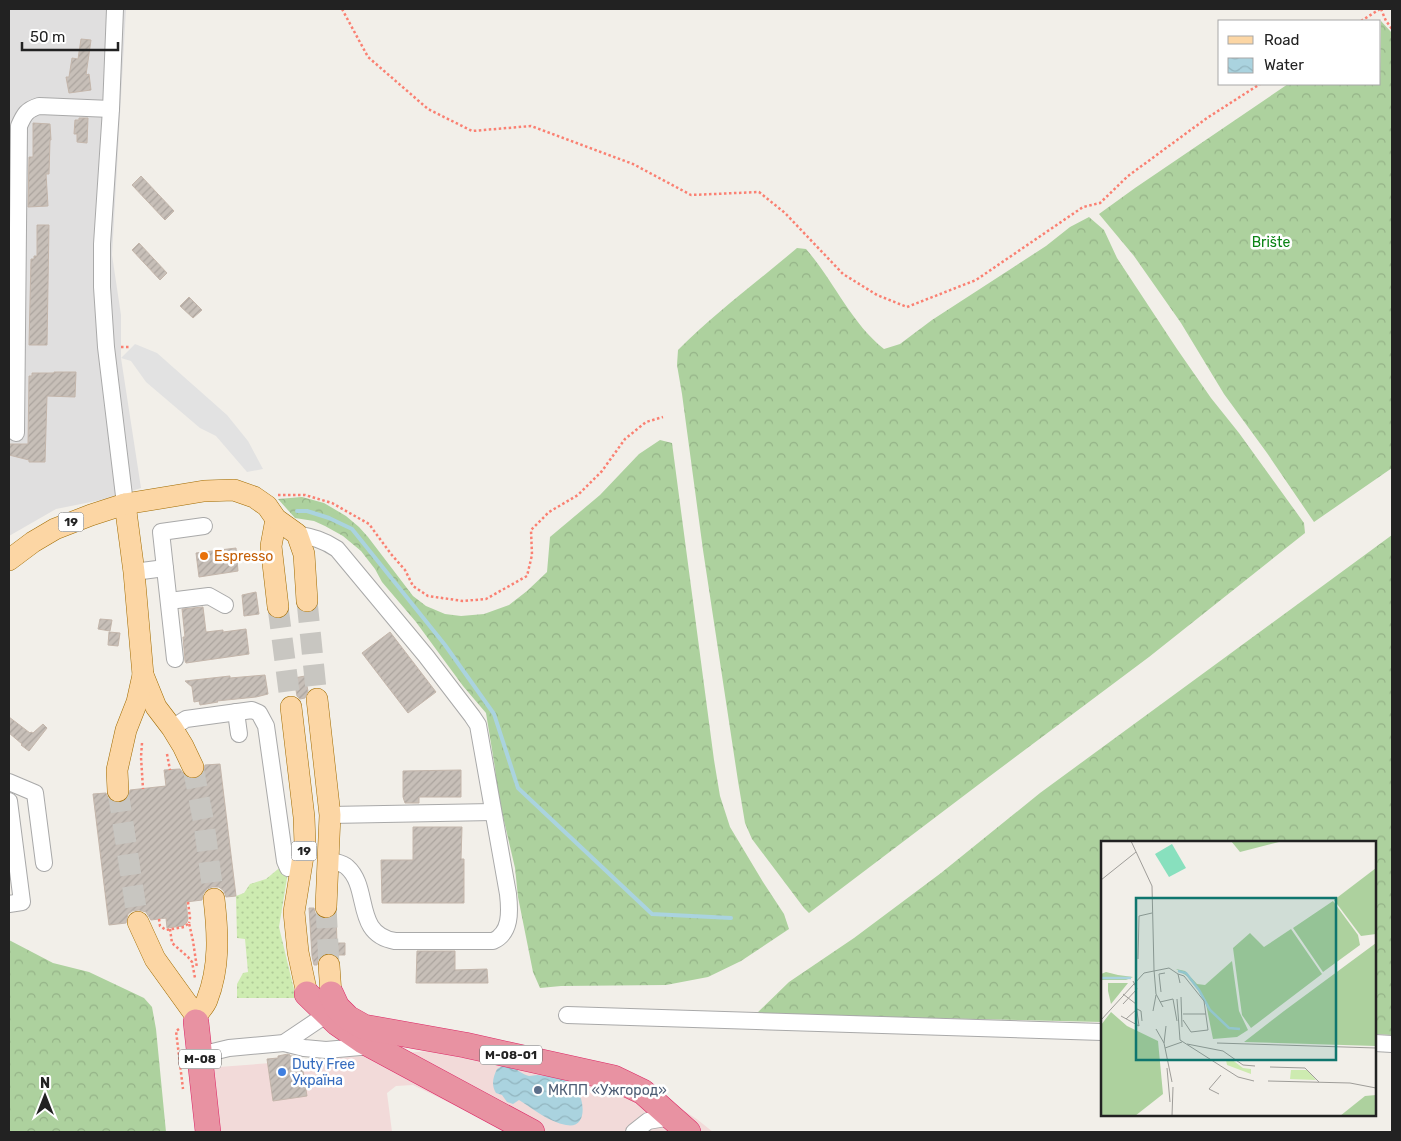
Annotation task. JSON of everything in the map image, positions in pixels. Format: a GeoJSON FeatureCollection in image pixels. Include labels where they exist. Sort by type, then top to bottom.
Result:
{"type":"FeatureCollection","features":[{"type":"Feature","properties":{"kind":"highway"},"geometry":{"type":"LineString","coordinates":[[322,1001],[337,1023],[372,1046],[532,1132]]}},
{"type":"Feature","properties":{"kind":"highway","name":"М-08-01"},"geometry":{"type":"LineString","coordinates":[[322,1001],[337,1007],[348,1018],[364,1026],[465,1045],[614,1078],[642,1092],[680,1125]]}},
{"type":"Feature","properties":{"kind":"highway","name":"М-08"},"geometry":{"type":"LineString","coordinates":[[196,1019],[208,1132]]}},
{"type":"Feature","properties":{"kind":"highway","name":"М-08"},"geometry":{"type":"LineString","coordinates":[[204,1097],[223,1132]]}},
{"type":"Feature","properties":{"kind":"main road","name":"19"},"geometry":{"type":"LineString","coordinates":[[15,555],[43,535],[91,515],[125,504],[204,491],[234,490],[266,507],[297,534]]}},
{"type":"Feature","properties":{"kind":"main road"},"geometry":{"type":"LineString","coordinates":[[125,504],[134,572],[143,675],[156,707],[172,728],[193,767]]}},
{"type":"Feature","properties":{"kind":"main road"},"geometry":{"type":"LineString","coordinates":[[266,507],[278,607]]}},
{"type":"Feature","properties":{"kind":"main road"},"geometry":{"type":"LineString","coordinates":[[297,534],[304,554],[307,601]]}},
{"type":"Feature","properties":{"kind":"main road"},"geometry":{"type":"LineString","coordinates":[[118,791],[117,770],[126,730],[137,702],[143,675]]}},
{"type":"Feature","properties":{"kind":"main road","name":"19"},"geometry":{"type":"LineString","coordinates":[[317,699],[330,815],[326,907]]}},
{"type":"Feature","properties":{"kind":"main road","name":"19"},"geometry":{"type":"LineString","coordinates":[[291,707],[304,817],[305,844],[294,912],[298,952],[322,1001]]}},
{"type":"Feature","properties":{"kind":"main road"},"geometry":{"type":"LineString","coordinates":[[148,921],[155,959],[196,1019],[207,1002],[216,968],[218,930],[214,899]]}},
{"type":"Feature","properties":{"kind":"main road"},"geometry":{"type":"LineString","coordinates":[[322,1001],[329,965]]}},
{"type":"Feature","properties":{"kind":"street"},"geometry":{"type":"LineString","coordinates":[[115,9],[111,109],[102,244],[102,287],[106,347],[125,504]]}},
{"type":"Feature","properties":{"kind":"street"},"geometry":{"type":"LineString","coordinates":[[16,433],[19,126],[24,115],[31,108],[39,106],[111,109]]}},
{"type":"Feature","properties":{"kind":"street"},"geometry":{"type":"LineString","coordinates":[[175,660],[161,532],[204,526]]}},
{"type":"Feature","properties":{"kind":"street"},"geometry":{"type":"LineString","coordinates":[[297,534],[318,539],[328,543],[337,550],[426,656],[478,725],[508,894],[510,909],[506,929],[500,938],[493,941],[387,940],[380,936],[370,925],[363,910],[360,892],[354,876],[346,866],[329,860]]}},
{"type":"Feature","properties":{"kind":"street"},"geometry":{"type":"LineString","coordinates":[[134,572],[165,568]]}},
{"type":"Feature","properties":{"kind":"street"},"geometry":{"type":"LineString","coordinates":[[169,601],[209,596],[224,605]]}},
{"type":"Feature","properties":{"kind":"street"},"geometry":{"type":"LineString","coordinates":[[172,728],[186,719],[252,710],[260,713],[266,726],[285,862],[288,868]]}},
{"type":"Feature","properties":{"kind":"street"},"geometry":{"type":"LineString","coordinates":[[236,712],[239,734]]}},
{"type":"Feature","properties":{"kind":"street"},"geometry":{"type":"LineString","coordinates":[[9,782],[35,793],[44,863]]}},
{"type":"Feature","properties":{"kind":"street"},"geometry":{"type":"LineString","coordinates":[[9,801],[22,902],[9,904]]}},
{"type":"Feature","properties":{"kind":"street"},"geometry":{"type":"LineString","coordinates":[[330,815],[493,812]]}},
{"type":"Feature","properties":{"kind":"street"},"geometry":{"type":"LineString","coordinates":[[284,1043],[322,1001]]}},
{"type":"Feature","properties":{"kind":"street"},"geometry":{"type":"LineString","coordinates":[[567,1015],[1101,1032]]}},
{"type":"Feature","properties":{"kind":"street"},"geometry":{"type":"LineString","coordinates":[[200,1055],[229,1048],[284,1043],[304,1048],[326,1050],[372,1046]]}},
{"type":"Feature","properties":{"kind":"street"},"geometry":{"type":"LineString","coordinates":[[1376,1043],[1392,1044]]}},
{"type":"Feature","properties":{"kind":"street"},"geometry":{"type":"LineString","coordinates":[[634,1132],[648,1121],[680,1125]]}},
{"type":"Feature","properties":{"kind":"path"},"geometry":{"type":"LineString","coordinates":[[342,9],[368,57],[428,109],[472,131],[531,126],[633,164],[691,195],[759,192],[785,213],[843,274],[877,295],[907,307],[976,280],[1083,207],[1100,203],[1128,176],[1207,118],[1258,85]]}},
{"type":"Feature","properties":{"kind":"path"},"geometry":{"type":"LineString","coordinates":[[1363,20],[1381,9],[1392,29]]}},
{"type":"Feature","properties":{"kind":"path"},"geometry":{"type":"LineString","coordinates":[[266,507],[305,495],[332,503],[369,524],[405,570],[413,586],[428,596],[463,601],[486,599],[527,576],[532,555],[532,530],[548,512],[578,495],[602,471],[625,439],[646,422],[663,417]]}},
{"type":"Feature","properties":{"kind":"path"},"geometry":{"type":"LineString","coordinates":[[141,748],[142,788]]}},
{"type":"Feature","properties":{"kind":"path"},"geometry":{"type":"LineString","coordinates":[[166,750],[170,770]]}},
{"type":"Feature","properties":{"kind":"path"},"geometry":{"type":"LineString","coordinates":[[188,902],[189,923],[198,976]]}},
{"type":"Feature","properties":{"kind":"path"},"geometry":{"type":"LineString","coordinates":[[148,921],[163,929],[184,927],[189,923]]}},
{"type":"Feature","properties":{"kind":"path"},"geometry":{"type":"LineString","coordinates":[[170,929],[172,943],[192,962],[197,985]]}},
{"type":"Feature","properties":{"kind":"shaded area"},"geometry":{"type":"Polygon","coordinates":[[[9,9],[126,9],[112,255],[121,315],[121,358],[141,488],[106,499],[56,509],[9,536],[9,9]]]}},
{"type":"Feature","properties":{"kind":"shaded area"},"geometry":{"type":"Polygon","coordinates":[[[135,344],[157,353],[227,415],[248,441],[263,469],[247,472],[216,436],[200,428],[146,382],[131,361],[121,358],[135,344]]]}},
{"type":"Feature","properties":{"kind":"shaded area","name":"МКПП «Ужгород»"},"geometry":{"type":"Polygon","coordinates":[[[496,1046],[622,1069],[713,1132],[509,1132],[413,1085],[396,1086],[387,1093],[392,1132],[197,1132],[192,1069],[496,1046]]]}},
{"type":"Feature","properties":{"kind":"green space","name":"Brište"},"geometry":{"type":"Polygon","coordinates":[[[1381,21],[1392,33],[1392,468],[1314,522],[1224,394],[1181,323],[1134,256],[1099,214],[1287,85],[1381,85],[1381,21]]]}},
{"type":"Feature","properties":{"kind":"green space"},"geometry":{"type":"Polygon","coordinates":[[[1089,217],[1104,230],[1117,258],[1177,349],[1304,523],[1305,533],[1149,657],[809,913],[752,839],[745,823],[703,550],[677,365],[678,350],[721,310],[797,248],[806,249],[816,261],[852,314],[872,339],[884,349],[900,344],[932,320],[1046,246],[1070,227],[1089,217]]]}},
{"type":"Feature","properties":{"kind":"green space"},"geometry":{"type":"Polygon","coordinates":[[[660,440],[672,443],[720,796],[730,827],[784,914],[789,929],[741,961],[708,977],[666,985],[540,988],[533,972],[518,897],[515,868],[497,791],[486,713],[463,686],[416,622],[382,582],[361,551],[343,536],[325,526],[314,521],[295,518],[278,499],[302,497],[324,503],[346,516],[368,537],[413,596],[426,606],[445,614],[461,616],[484,614],[509,605],[547,572],[550,537],[600,495],[639,454],[660,440]]]}},
{"type":"Feature","properties":{"kind":"green space"},"geometry":{"type":"Polygon","coordinates":[[[1392,535],[1392,1035],[1376,1034],[1376,841],[1101,841],[1101,1022],[756,1014],[789,982],[854,938],[941,873],[1040,793],[1392,535]]]}},
{"type":"Feature","properties":{"kind":"green space"},"geometry":{"type":"Polygon","coordinates":[[[283,865],[288,872],[279,927],[296,998],[237,998],[237,984],[243,973],[248,972],[245,939],[237,938],[236,896],[244,893],[250,884],[266,879],[283,865]]]}},
{"type":"Feature","properties":{"kind":"green space"},"geometry":{"type":"Polygon","coordinates":[[[9,940],[53,963],[89,972],[144,998],[152,1007],[156,1029],[166,1132],[9,1132],[9,940]]]}},
{"type":"Feature","properties":{"kind":"water"},"geometry":{"type":"Polygon","coordinates":[[[509,1065],[529,1076],[556,1077],[573,1085],[582,1103],[583,1111],[578,1122],[573,1125],[566,1125],[553,1121],[519,1100],[513,1104],[507,1102],[502,1095],[496,1093],[493,1084],[497,1069],[509,1065]]]}},
{"type":"Feature","properties":{"kind":"building"},"geometry":{"type":"Polygon","coordinates":[[[81,39],[91,40],[86,75],[89,74],[91,90],[69,93],[66,77],[69,77],[72,58],[78,59],[81,39]]]}},
{"type":"Feature","properties":{"kind":"building"},"geometry":{"type":"Polygon","coordinates":[[[79,118],[88,118],[87,143],[77,142],[77,134],[74,134],[75,120],[79,120],[79,118]]]}},
{"type":"Feature","properties":{"kind":"building"},"geometry":{"type":"Polygon","coordinates":[[[33,123],[50,124],[49,174],[46,174],[48,206],[28,207],[29,157],[33,157],[33,123]]]}},
{"type":"Feature","properties":{"kind":"building"},"geometry":{"type":"Polygon","coordinates":[[[141,176],[174,211],[165,220],[132,185],[141,176]]]}},
{"type":"Feature","properties":{"kind":"building"},"geometry":{"type":"Polygon","coordinates":[[[37,225],[49,225],[47,345],[29,345],[31,259],[37,256],[37,225]]]}},
{"type":"Feature","properties":{"kind":"building"},"geometry":{"type":"Polygon","coordinates":[[[139,243],[167,273],[160,280],[132,250],[139,243]]]}},
{"type":"Feature","properties":{"kind":"building"},"geometry":{"type":"Polygon","coordinates":[[[189,297],[202,310],[193,318],[180,306],[189,297]]]}},
{"type":"Feature","properties":{"kind":"building"},"geometry":{"type":"Polygon","coordinates":[[[76,372],[75,397],[47,396],[45,462],[29,462],[29,460],[9,455],[9,444],[28,444],[29,376],[32,376],[32,373],[76,372]]]}},
{"type":"Feature","properties":{"kind":"building"},"geometry":{"type":"Polygon","coordinates":[[[236,548],[238,571],[199,577],[196,553],[236,548]]]}},
{"type":"Feature","properties":{"kind":"building"},"geometry":{"type":"Polygon","coordinates":[[[256,592],[259,614],[244,616],[242,595],[256,592]]]}},
{"type":"Feature","properties":{"kind":"building"},"geometry":{"type":"Polygon","coordinates":[[[203,607],[206,632],[246,629],[249,654],[186,663],[182,609],[203,607]]]}},
{"type":"Feature","properties":{"kind":"building"},"geometry":{"type":"Polygon","coordinates":[[[100,619],[112,620],[110,631],[98,629],[100,619]]]}},
{"type":"Feature","properties":{"kind":"building"},"geometry":{"type":"Polygon","coordinates":[[[109,632],[120,633],[118,646],[108,645],[109,632]]]}},
{"type":"Feature","properties":{"kind":"building"},"geometry":{"type":"Polygon","coordinates":[[[390,632],[436,692],[408,713],[362,653],[390,632]]]}},
{"type":"Feature","properties":{"kind":"building"},"geometry":{"type":"Polygon","coordinates":[[[265,675],[268,694],[200,705],[199,701],[194,702],[192,687],[185,681],[230,676],[230,678],[265,675]]]}},
{"type":"Feature","properties":{"kind":"building"},"geometry":{"type":"Polygon","coordinates":[[[305,676],[308,691],[305,698],[300,699],[297,696],[294,678],[305,676]]]}},
{"type":"Feature","properties":{"kind":"building"},"geometry":{"type":"Polygon","coordinates":[[[9,717],[30,733],[33,733],[43,724],[47,728],[29,751],[9,733],[9,717]]]}},
{"type":"Feature","properties":{"kind":"building"},"geometry":{"type":"Polygon","coordinates":[[[220,764],[236,896],[226,897],[224,891],[219,887],[207,889],[203,894],[202,900],[186,902],[188,919],[183,926],[167,928],[166,918],[151,920],[146,912],[139,910],[128,914],[126,923],[109,925],[93,794],[106,793],[112,802],[119,803],[129,797],[130,790],[166,786],[164,770],[180,769],[186,777],[192,779],[199,778],[203,774],[205,765],[220,764]]]}},
{"type":"Feature","properties":{"kind":"building"},"geometry":{"type":"Polygon","coordinates":[[[461,770],[461,797],[419,797],[419,803],[405,803],[403,797],[403,771],[461,770]]]}},
{"type":"Feature","properties":{"kind":"building"},"geometry":{"type":"Polygon","coordinates":[[[413,827],[462,827],[461,859],[464,859],[464,903],[382,903],[381,860],[413,860],[413,827]]]}},
{"type":"Feature","properties":{"kind":"building"},"geometry":{"type":"Polygon","coordinates":[[[309,908],[314,908],[315,913],[319,917],[325,919],[331,918],[336,914],[337,943],[345,943],[345,955],[338,955],[338,957],[328,953],[322,955],[318,959],[317,965],[314,965],[309,908]]]}},
{"type":"Feature","properties":{"kind":"building"},"geometry":{"type":"Polygon","coordinates":[[[417,951],[455,951],[455,970],[487,969],[488,983],[416,983],[417,951]]]}},
{"type":"Feature","properties":{"kind":"building"},"geometry":{"type":"Polygon","coordinates":[[[288,1054],[301,1058],[307,1096],[273,1101],[267,1059],[278,1058],[278,1056],[288,1054]]]}},
{"type":"Feature","properties":{"kind":"waterway"},"geometry":{"type":"LineString","coordinates":[[297,511],[307,511],[329,518],[352,529],[445,645],[494,714],[518,788],[652,914],[731,918]]}},
{"type":"Feature","properties":{"kind":"tunnel"},"geometry":{"type":"LineString","coordinates":[[307,601],[317,699]]}},
{"type":"Feature","properties":{"kind":"tunnel"},"geometry":{"type":"LineString","coordinates":[[278,607],[291,707]]}},
{"type":"Feature","properties":{"kind":"tunnel"},"geometry":{"type":"LineString","coordinates":[[193,767],[204,824],[214,899]]}},
{"type":"Feature","properties":{"kind":"tunnel"},"geometry":{"type":"LineString","coordinates":[[118,791],[138,922]]}},
{"type":"Feature","properties":{"kind":"tunnel"},"geometry":{"type":"LineString","coordinates":[[326,907],[329,965]]}},
{"type":"Feature","properties":{"kind":"place","name":"Espresso"},"geometry":{"type":"Point","coordinates":[204,556]}},
{"type":"Feature","properties":{"kind":"place","name":"Duty Free Україна"},"geometry":{"type":"Point","coordinates":[282,1072]}},
{"type":"Feature","properties":{"kind":"place","name":"МКПП «Ужгород»"},"geometry":{"type":"Point","coordinates":[538,1090]}}]}
